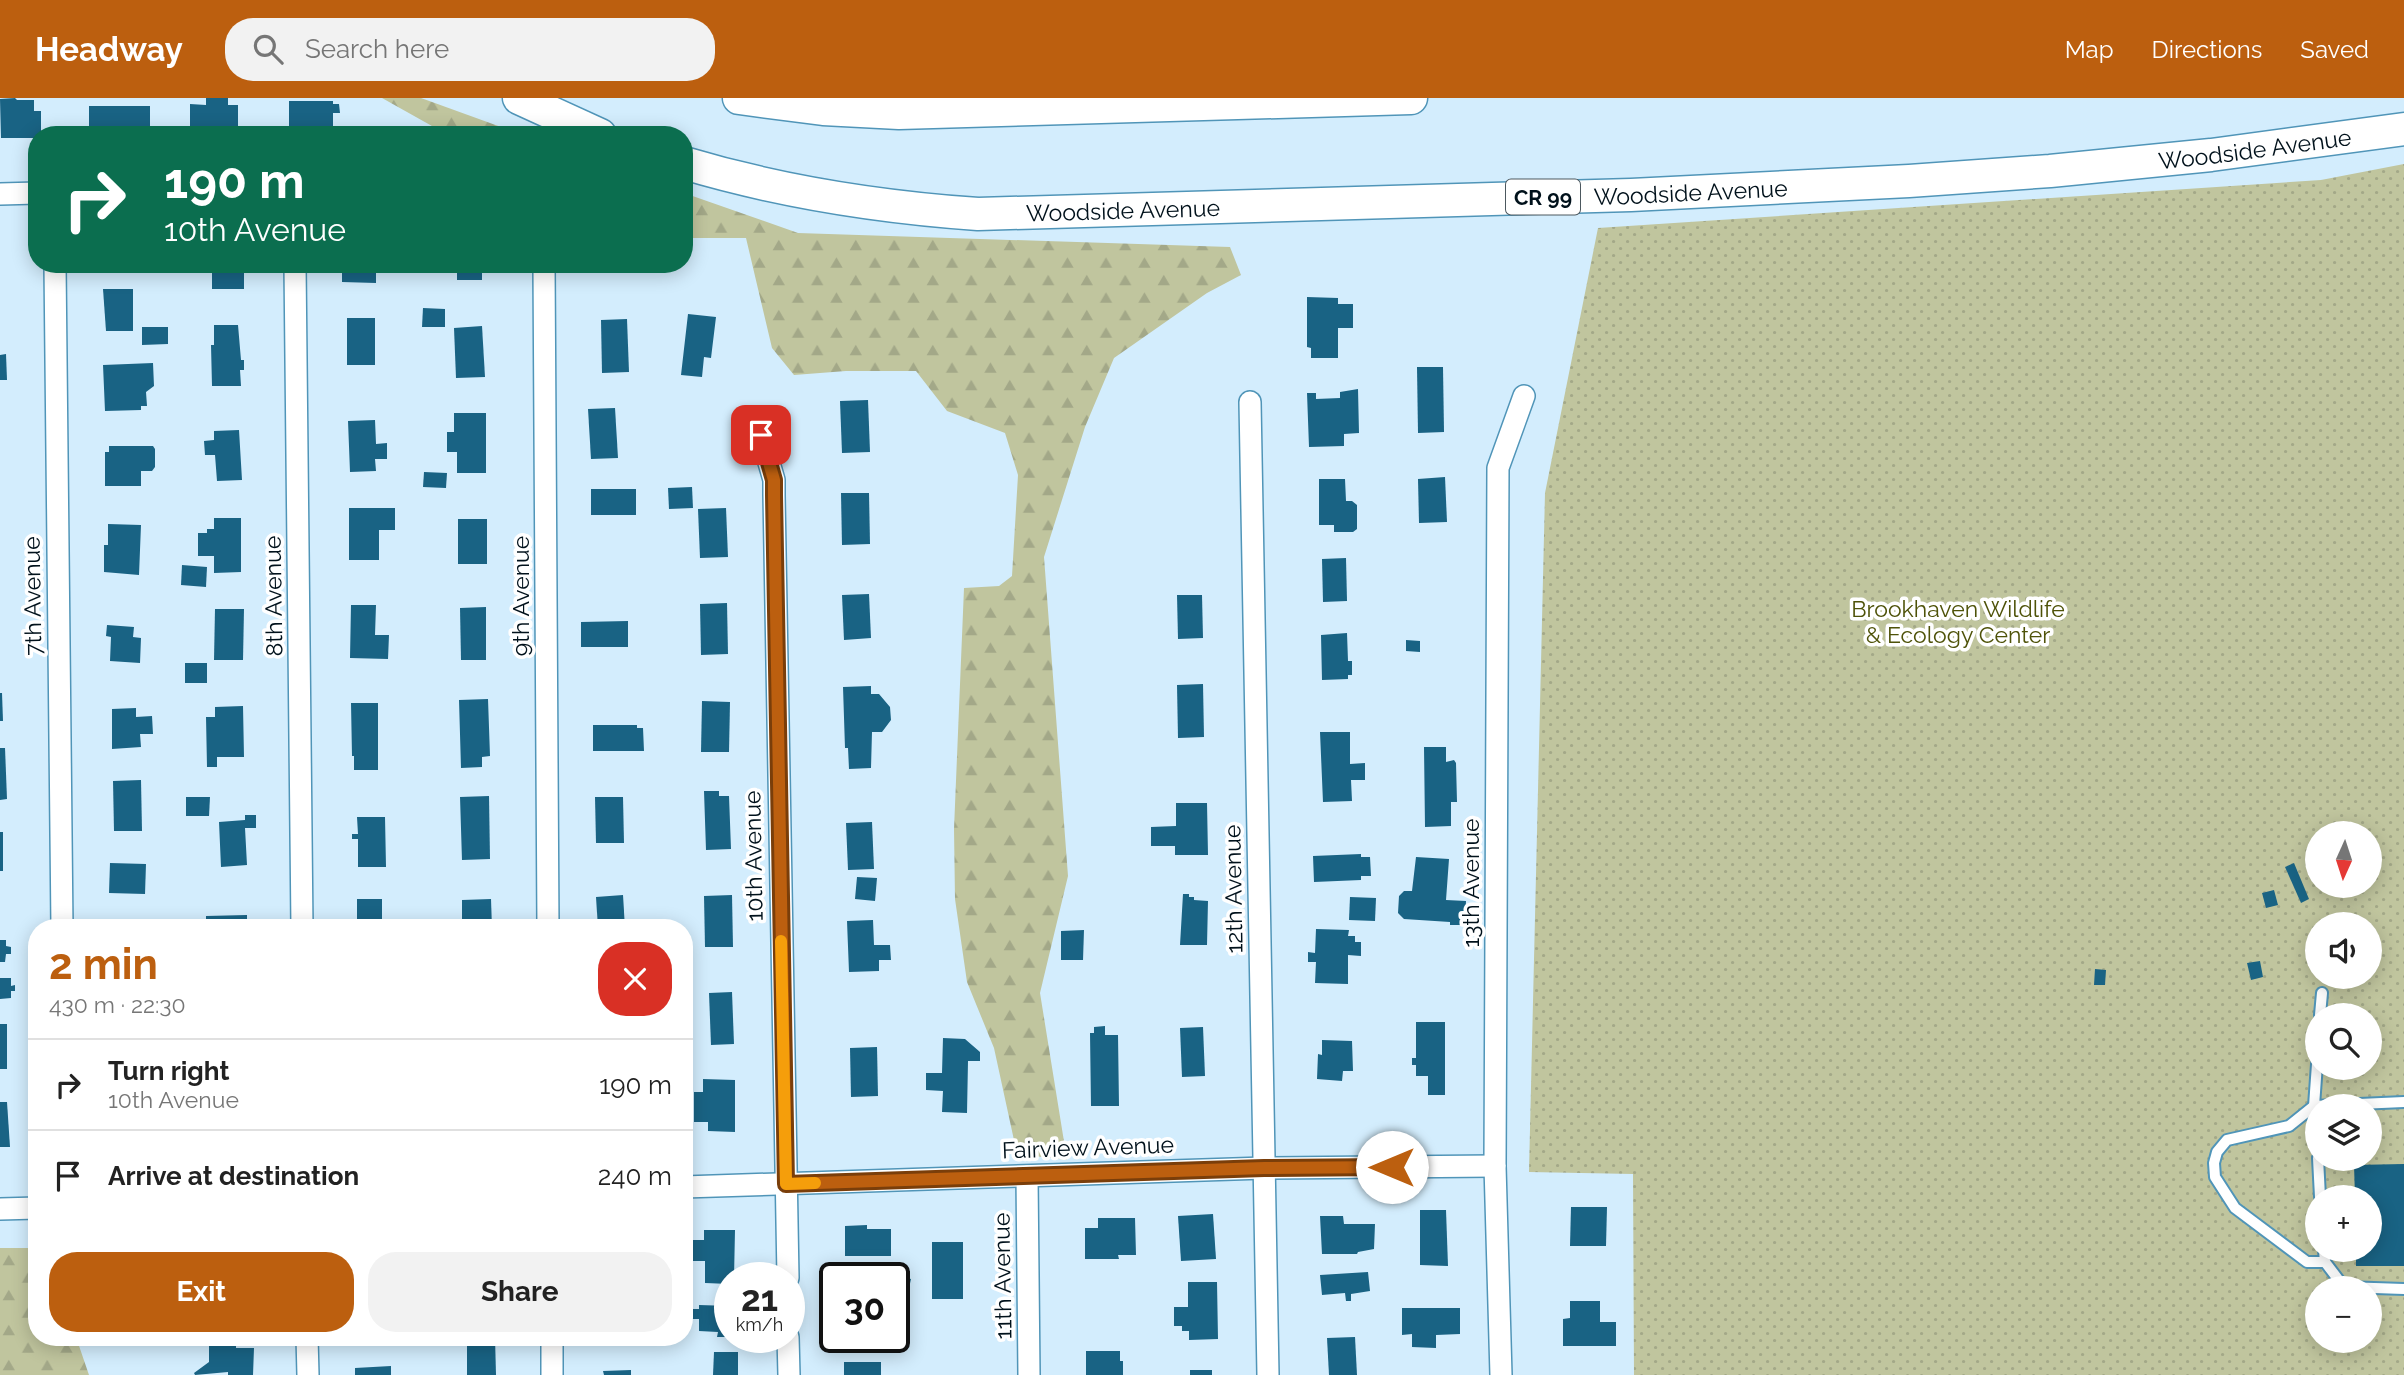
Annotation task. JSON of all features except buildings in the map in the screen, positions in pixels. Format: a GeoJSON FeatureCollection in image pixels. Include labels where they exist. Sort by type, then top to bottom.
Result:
{"type":"FeatureCollection","features":[{"type":"Feature","properties":{"kind":"main road"},"geometry":{"type":"LineString","coordinates":[[519,98],[580,126]]}},
{"type":"Feature","properties":{"kind":"main road"},"geometry":{"type":"LineString","coordinates":[[739,98],[823,109],[899,113],[1411,98]]}},
{"type":"Feature","properties":{"kind":"main road","name":"Woodside Avenue"},"geometry":{"type":"LineString","coordinates":[[693,166],[745,181],[822,197],[901,208],[991,214],[1631,195],[1909,181],[2050,172],[2404,128]]}},
{"type":"Feature","properties":{"kind":"street"},"geometry":{"type":"LineString","coordinates":[[0,194],[28,193]]}},
{"type":"Feature","properties":{"kind":"street","name":"7th Avenue"},"geometry":{"type":"LineString","coordinates":[[55,273],[62,919]]}},
{"type":"Feature","properties":{"kind":"street","name":"8th Avenue"},"geometry":{"type":"LineString","coordinates":[[295,273],[302,919]]}},
{"type":"Feature","properties":{"kind":"street","name":"9th Avenue"},"geometry":{"type":"LineString","coordinates":[[544,273],[548,919]]}},
{"type":"Feature","properties":{"kind":"street","name":"13th Avenue"},"geometry":{"type":"LineString","coordinates":[[1500,1375],[1494,1166],[1498,468],[1524,396]]}},
{"type":"Feature","properties":{"kind":"street","name":"12th Avenue"},"geometry":{"type":"LineString","coordinates":[[1250,402],[1268,1375]]}},
{"type":"Feature","properties":{"kind":"street","name":"10th Avenue"},"geometry":{"type":"LineString","coordinates":[[761,435],[774,480],[788,1262]]}},
{"type":"Feature","properties":{"kind":"street","name":"Fairview Avenue"},"geometry":{"type":"LineString","coordinates":[[693,1187],[1264,1168],[1494,1166]]}},
{"type":"Feature","properties":{"kind":"street","name":"11th Avenue"},"geometry":{"type":"LineString","coordinates":[[1027,1176],[1029,1375]]}},
{"type":"Feature","properties":{"kind":"street"},"geometry":{"type":"LineString","coordinates":[[0,1209],[28,1208]]}},
{"type":"Feature","properties":{"kind":"street"},"geometry":{"type":"LineString","coordinates":[[307,1346],[308,1375]]}},
{"type":"Feature","properties":{"kind":"street"},"geometry":{"type":"LineString","coordinates":[[552,1346],[552,1375]]}},
{"type":"Feature","properties":{"kind":"street"},"geometry":{"type":"LineString","coordinates":[[788,1353],[789,1375]]}},
{"type":"Feature","properties":{"kind":"lane"},"geometry":{"type":"LineString","coordinates":[[2321,1003],[2322,993]]}},
{"type":"Feature","properties":{"kind":"lane"},"geometry":{"type":"LineString","coordinates":[[2382,1103],[2404,1102]]}},
{"type":"Feature","properties":{"kind":"lane"},"geometry":{"type":"LineString","coordinates":[[2305,1113],[2289,1126],[2227,1140],[2217,1152],[2214,1163],[2215,1177],[2235,1208],[2305,1260]]}},
{"type":"Feature","properties":{"kind":"lane"},"geometry":{"type":"LineString","coordinates":[[2325,1262],[2344,1287],[2404,1289]]}},
{"type":"Feature","properties":{"kind":"green space"},"geometry":{"type":"Polygon","coordinates":[[[382,98],[421,98],[498,126],[432,126],[382,98]]]}},
{"type":"Feature","properties":{"kind":"green space","name":"Brookhaven Wildlife & Ecology Center"},"geometry":{"type":"Polygon","coordinates":[[[2404,164],[2404,1375],[1634,1375],[1633,1174],[1529,1172],[1545,493],[1598,228],[2321,180],[2404,164]]]}},
{"type":"Feature","properties":{"kind":"green space"},"geometry":{"type":"Polygon","coordinates":[[[693,196],[798,233],[1230,247],[1241,275],[1207,293],[1114,358],[1085,427],[1044,557],[1068,876],[1040,993],[1067,1160],[1017,1154],[994,1048],[967,982],[955,899],[954,829],[964,588],[999,586],[1012,576],[1018,475],[1005,433],[947,411],[916,371],[846,371],[794,375],[772,348],[746,238],[693,238],[693,196]]]}},
{"type":"Feature","properties":{"kind":"green space"},"geometry":{"type":"Polygon","coordinates":[[[0,1248],[28,1248],[28,1346],[79,1346],[89,1375],[0,1375],[0,1248]]]}},
{"type":"Feature","properties":{"kind":"slow traffic"},"geometry":{"type":"LineString","coordinates":[[781,941],[786,1184],[815,1183]]}},
{"type":"Feature","properties":{"kind":"route"},"geometry":{"type":"LineString","coordinates":[[761,435],[774,480],[786,1184],[1264,1168],[1392,1167]]}}]}
